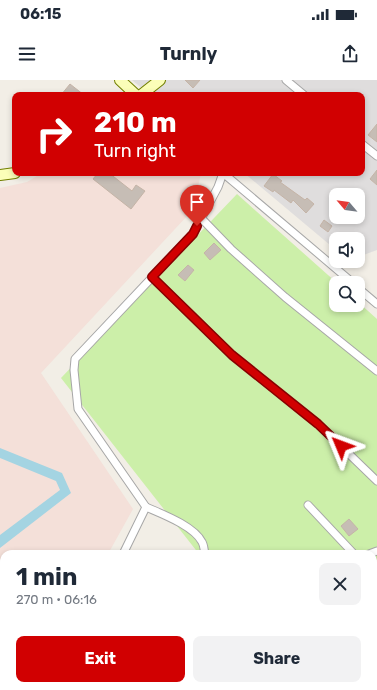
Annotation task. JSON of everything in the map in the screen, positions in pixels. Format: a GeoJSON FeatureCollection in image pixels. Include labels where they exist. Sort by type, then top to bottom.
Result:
{"type":"FeatureCollection","features":[{"type":"Feature","properties":{"kind":"main road"},"geometry":{"type":"LineString","coordinates":[[120,80],[133,92]]}},
{"type":"Feature","properties":{"kind":"main road"},"geometry":{"type":"LineString","coordinates":[[145,92],[160,80]]}},
{"type":"Feature","properties":{"kind":"main road"},"geometry":{"type":"LineString","coordinates":[[0,175],[12,173]]}},
{"type":"Feature","properties":{"kind":"street"},"geometry":{"type":"LineString","coordinates":[[286,80],[300,92]]}},
{"type":"Feature","properties":{"kind":"street"},"geometry":{"type":"LineString","coordinates":[[365,146],[377,156]]}},
{"type":"Feature","properties":{"kind":"street"},"geometry":{"type":"LineString","coordinates":[[204,550],[202,541],[190,530],[176,520],[146,507],[78,409],[74,370],[75,358],[193,234],[218,187],[222,176]]}},
{"type":"Feature","properties":{"kind":"street"},"geometry":{"type":"LineString","coordinates":[[227,176],[345,276]]}},
{"type":"Feature","properties":{"kind":"street"},"geometry":{"type":"LineString","coordinates":[[201,218],[231,249],[285,297],[377,371]]}},
{"type":"Feature","properties":{"kind":"street"},"geometry":{"type":"LineString","coordinates":[[152,277],[232,355],[318,424],[377,481]]}},
{"type":"Feature","properties":{"kind":"street"},"geometry":{"type":"LineString","coordinates":[[365,294],[377,304]]}},
{"type":"Feature","properties":{"kind":"street"},"geometry":{"type":"LineString","coordinates":[[308,505],[350,550]]}},
{"type":"Feature","properties":{"kind":"street"},"geometry":{"type":"LineString","coordinates":[[125,550],[146,507]]}},
{"type":"Feature","properties":{"kind":"shaded area"},"geometry":{"type":"Polygon","coordinates":[[[132,80],[377,80],[377,250],[365,254],[365,232],[329,232],[329,244],[248,176],[365,176],[365,92],[146,92],[132,80]]]}},
{"type":"Feature","properties":{"kind":"shaded area"},"geometry":{"type":"Polygon","coordinates":[[[37,176],[200,176],[197,192],[188,215],[41,373],[133,509],[110,550],[0,550],[0,188],[27,182],[37,176]]]}},
{"type":"Feature","properties":{"kind":"green space"},"geometry":{"type":"Polygon","coordinates":[[[237,194],[329,276],[329,312],[365,312],[365,308],[377,319],[377,550],[196,550],[61,378],[237,194]]]}},
{"type":"Feature","properties":{"kind":"water"},"geometry":{"type":"Polygon","coordinates":[[[0,448],[62,473],[71,493],[0,548],[0,535],[60,490],[56,481],[0,458],[0,448]]]}},
{"type":"Feature","properties":{"kind":"building"},"geometry":{"type":"Polygon","coordinates":[[[185,80],[200,80],[193,88],[185,80]]]}},
{"type":"Feature","properties":{"kind":"building"},"geometry":{"type":"Polygon","coordinates":[[[70,84],[80,92],[63,92],[70,84]]]}},
{"type":"Feature","properties":{"kind":"building"},"geometry":{"type":"Polygon","coordinates":[[[377,124],[377,142],[368,135],[377,124]]]}},
{"type":"Feature","properties":{"kind":"building"},"geometry":{"type":"Polygon","coordinates":[[[377,170],[377,185],[370,179],[377,170]]]}},
{"type":"Feature","properties":{"kind":"building"},"geometry":{"type":"Polygon","coordinates":[[[96,176],[113,176],[132,191],[136,185],[145,191],[131,209],[93,179],[96,176]]]}},
{"type":"Feature","properties":{"kind":"building"},"geometry":{"type":"Polygon","coordinates":[[[272,176],[276,176],[282,181],[280,182],[305,200],[307,198],[314,204],[306,213],[293,200],[291,203],[274,190],[273,192],[264,186],[272,176]]]}},
{"type":"Feature","properties":{"kind":"building"},"geometry":{"type":"Polygon","coordinates":[[[324,220],[332,226],[328,232],[320,226],[324,220]]]}},
{"type":"Feature","properties":{"kind":"building"},"geometry":{"type":"Polygon","coordinates":[[[214,243],[221,250],[210,260],[204,253],[214,243]]]}},
{"type":"Feature","properties":{"kind":"building"},"geometry":{"type":"Polygon","coordinates":[[[188,265],[194,270],[185,281],[178,275],[188,265]]]}},
{"type":"Feature","properties":{"kind":"building"},"geometry":{"type":"Polygon","coordinates":[[[349,519],[358,529],[349,536],[341,526],[349,519]]]}},
{"type":"Feature","properties":{"kind":"route"},"geometry":{"type":"LineString","coordinates":[[197,226],[193,234],[152,277],[232,355],[318,424],[341,446]]}}]}
